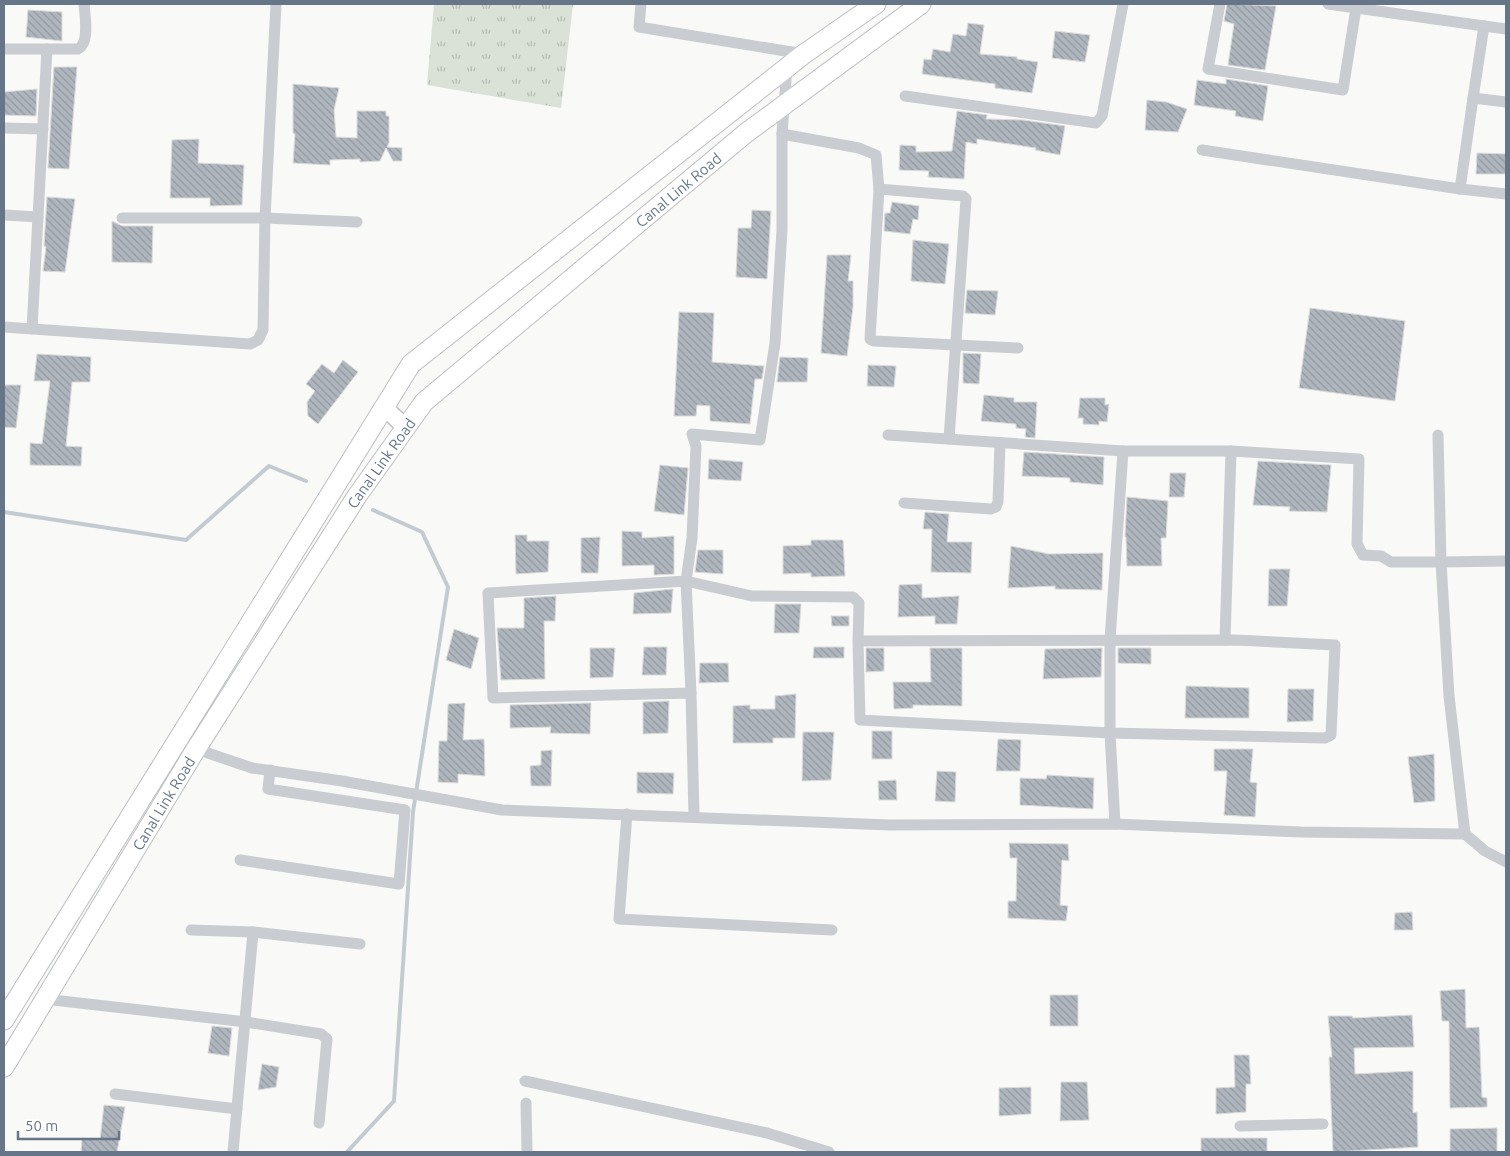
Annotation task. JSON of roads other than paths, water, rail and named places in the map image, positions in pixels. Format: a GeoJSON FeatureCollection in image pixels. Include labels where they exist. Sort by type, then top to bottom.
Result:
{"type":"FeatureCollection","features":[{"type":"Feature","properties":{"kind":"main road","name":"Canal Link Road"},"geometry":{"type":"LineString","coordinates":[[4,1020],[411,364],[804,54],[876,4]]}},
{"type":"Feature","properties":{"kind":"main road","name":"Canal Link Road"},"geometry":{"type":"LineString","coordinates":[[4,1067],[196,749],[357,496],[424,402],[616,240],[784,103],[921,4]]}},
{"type":"Feature","properties":{"kind":"main road"},"geometry":{"type":"LineString","coordinates":[[384,407],[406,428]]}},
{"type":"Feature","properties":{"kind":"street"},"geometry":{"type":"LineString","coordinates":[[4,49],[78,50],[85,41],[84,4]]}},
{"type":"Feature","properties":{"kind":"street"},"geometry":{"type":"LineString","coordinates":[[4,326],[250,344],[258,340],[263,330],[265,218],[276,4]]}},
{"type":"Feature","properties":{"kind":"street"},"geometry":{"type":"LineString","coordinates":[[641,4],[639,27],[804,54]]}},
{"type":"Feature","properties":{"kind":"street"},"geometry":{"type":"LineString","coordinates":[[905,96],[1096,122],[1102,116],[1123,4]]}},
{"type":"Feature","properties":{"kind":"street"},"geometry":{"type":"LineString","coordinates":[[1220,4],[1208,69],[1343,90],[1356,8]]}},
{"type":"Feature","properties":{"kind":"street"},"geometry":{"type":"LineString","coordinates":[[1328,4],[1506,30]]}},
{"type":"Feature","properties":{"kind":"street"},"geometry":{"type":"LineString","coordinates":[[1413,16],[1415,4]]}},
{"type":"Feature","properties":{"kind":"street"},"geometry":{"type":"LineString","coordinates":[[1460,189],[1484,26]]}},
{"type":"Feature","properties":{"kind":"street"},"geometry":{"type":"LineString","coordinates":[[32,329],[47,49]]}},
{"type":"Feature","properties":{"kind":"street"},"geometry":{"type":"LineString","coordinates":[[694,816],[686,581],[692,538],[696,446],[692,434],[760,440],[775,343],[782,230],[782,134],[787,68]]}},
{"type":"Feature","properties":{"kind":"street"},"geometry":{"type":"LineString","coordinates":[[1473,98],[1506,102]]}},
{"type":"Feature","properties":{"kind":"street"},"geometry":{"type":"LineString","coordinates":[[4,128],[43,130]]}},
{"type":"Feature","properties":{"kind":"street"},"geometry":{"type":"LineString","coordinates":[[782,134],[874,152],[878,159],[879,189],[870,339],[874,341],[1018,348]]}},
{"type":"Feature","properties":{"kind":"street"},"geometry":{"type":"LineString","coordinates":[[1202,150],[1460,189],[1506,194]]}},
{"type":"Feature","properties":{"kind":"street"},"geometry":{"type":"LineString","coordinates":[[879,189],[963,196],[966,199],[949,439]]}},
{"type":"Feature","properties":{"kind":"street"},"geometry":{"type":"LineString","coordinates":[[4,215],[38,217]]}},
{"type":"Feature","properties":{"kind":"street"},"geometry":{"type":"LineString","coordinates":[[122,218],[265,218],[357,222]]}},
{"type":"Feature","properties":{"kind":"street"},"geometry":{"type":"LineString","coordinates":[[888,435],[1123,451],[1231,450],[1359,459],[1357,544],[1363,554],[1381,556],[1391,562],[1506,561]]}},
{"type":"Feature","properties":{"kind":"street"},"geometry":{"type":"LineString","coordinates":[[1438,436],[1441,562],[1449,696],[1465,834]]}},
{"type":"Feature","properties":{"kind":"street"},"geometry":{"type":"LineString","coordinates":[[904,503],[991,509],[996,507],[998,502],[1000,442]]}},
{"type":"Feature","properties":{"kind":"street"},"geometry":{"type":"LineString","coordinates":[[1225,640],[1231,450]]}},
{"type":"Feature","properties":{"kind":"street"},"geometry":{"type":"LineString","coordinates":[[1115,824],[1110,734],[1110,640],[1123,451]]}},
{"type":"Feature","properties":{"kind":"street"},"geometry":{"type":"LineString","coordinates":[[691,693],[494,698],[488,592],[686,581],[752,596],[853,597],[859,603],[858,641],[860,720],[1110,734],[1325,738],[1331,735],[1335,645],[1225,640],[858,641]]}},
{"type":"Feature","properties":{"kind":"street"},"geometry":{"type":"LineString","coordinates":[[196,749],[252,768],[394,790],[502,810],[890,825],[1115,824],[1301,832],[1465,834],[1485,851],[1506,862]]}},
{"type":"Feature","properties":{"kind":"street"},"geometry":{"type":"LineString","coordinates":[[240,860],[399,884],[405,810],[268,789],[270,770]]}},
{"type":"Feature","properties":{"kind":"street"},"geometry":{"type":"LineString","coordinates":[[392,808],[394,790]]}},
{"type":"Feature","properties":{"kind":"street"},"geometry":{"type":"LineString","coordinates":[[627,814],[619,919],[832,930]]}},
{"type":"Feature","properties":{"kind":"street"},"geometry":{"type":"LineString","coordinates":[[191,930],[253,932],[360,944]]}},
{"type":"Feature","properties":{"kind":"street"},"geometry":{"type":"LineString","coordinates":[[233,1152],[253,932]]}},
{"type":"Feature","properties":{"kind":"street"},"geometry":{"type":"LineString","coordinates":[[44,998],[246,1022],[326,1036],[318,1123]]}},
{"type":"Feature","properties":{"kind":"street"},"geometry":{"type":"LineString","coordinates":[[525,1081],[767,1133],[829,1152]]}},
{"type":"Feature","properties":{"kind":"street"},"geometry":{"type":"LineString","coordinates":[[116,1094],[237,1109]]}},
{"type":"Feature","properties":{"kind":"street"},"geometry":{"type":"LineString","coordinates":[[526,1103],[527,1152]]}},
{"type":"Feature","properties":{"kind":"street"},"geometry":{"type":"LineString","coordinates":[[1240,1126],[1323,1124]]}},
{"type":"Feature","properties":{"kind":"waterway"},"geometry":{"type":"LineString","coordinates":[[4,512],[186,540],[269,466],[306,481]]}},
{"type":"Feature","properties":{"kind":"waterway"},"geometry":{"type":"LineString","coordinates":[[347,1152],[394,1101],[413,812],[448,587],[422,532],[373,510]]}}]}
